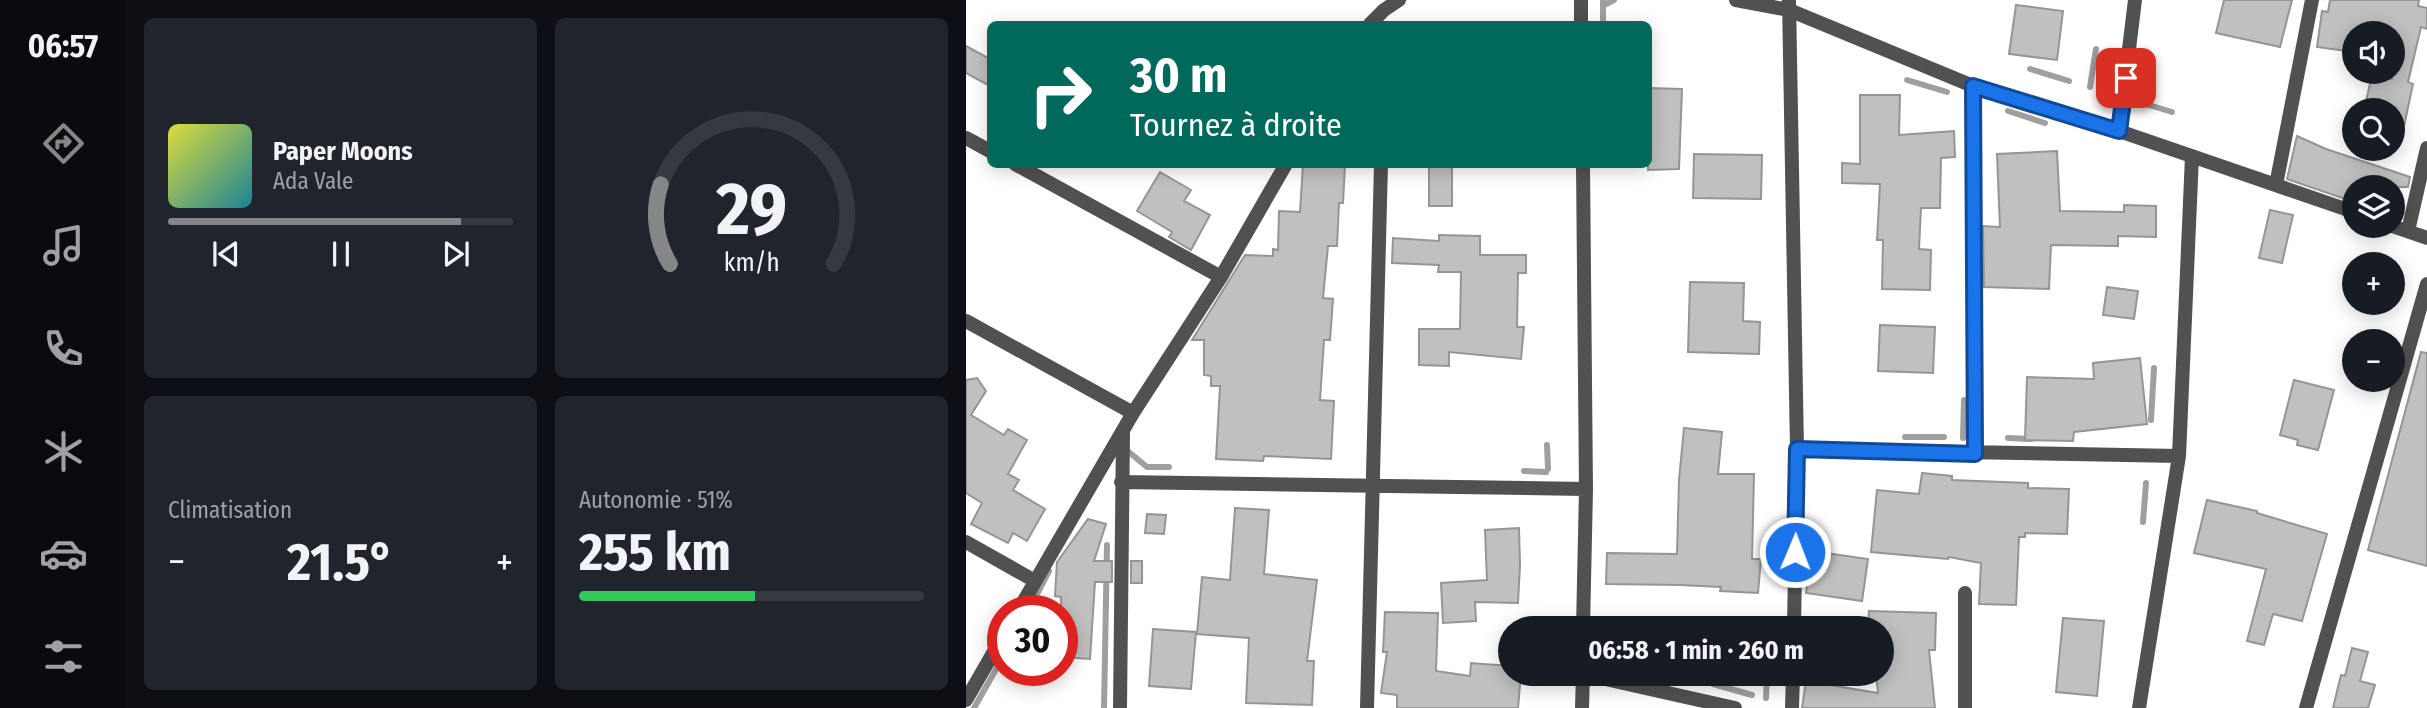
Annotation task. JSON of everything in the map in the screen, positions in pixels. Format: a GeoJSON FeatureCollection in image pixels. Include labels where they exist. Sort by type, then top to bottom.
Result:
{"type":"FeatureCollection","features":[{"type":"Feature","properties":{"kind":"street"},"geometry":{"type":"LineString","coordinates":[[1384,17],[1399,0]]}},
{"type":"Feature","properties":{"kind":"street"},"geometry":{"type":"LineString","coordinates":[[1581,0],[1581,21]]}},
{"type":"Feature","properties":{"kind":"street"},"geometry":{"type":"LineString","coordinates":[[1735,0],[1789,5],[1973,86],[2119,131],[2342,208]]}},
{"type":"Feature","properties":{"kind":"street"},"geometry":{"type":"LineString","coordinates":[[2119,131],[2135,0]]}},
{"type":"Feature","properties":{"kind":"street"},"geometry":{"type":"LineString","coordinates":[[2276,185],[2312,0]]}},
{"type":"Feature","properties":{"kind":"street"},"geometry":{"type":"LineString","coordinates":[[1789,5],[1797,449],[1794,616]]}},
{"type":"Feature","properties":{"kind":"street"},"geometry":{"type":"LineString","coordinates":[[1973,86],[1975,454]]}},
{"type":"Feature","properties":{"kind":"street"},"geometry":{"type":"LineString","coordinates":[[966,138],[987,149]]}},
{"type":"Feature","properties":{"kind":"street"},"geometry":{"type":"LineString","coordinates":[[2408,231],[2427,148]]}},
{"type":"Feature","properties":{"kind":"street"},"geometry":{"type":"LineString","coordinates":[[2139,708],[2179,456],[2192,156]]}},
{"type":"Feature","properties":{"kind":"street"},"geometry":{"type":"LineString","coordinates":[[1022,168],[1221,277]]}},
{"type":"Feature","properties":{"kind":"street"},"geometry":{"type":"LineString","coordinates":[[1026,595],[1133,414],[1221,277],[1284,168]]}},
{"type":"Feature","properties":{"kind":"street"},"geometry":{"type":"LineString","coordinates":[[1367,708],[1381,168]]}},
{"type":"Feature","properties":{"kind":"street"},"geometry":{"type":"LineString","coordinates":[[1583,168],[1586,489],[1583,616]]}},
{"type":"Feature","properties":{"kind":"street"},"geometry":{"type":"LineString","coordinates":[[2405,230],[2427,238]]}},
{"type":"Feature","properties":{"kind":"street"},"geometry":{"type":"LineString","coordinates":[[2306,708],[2427,284]]}},
{"type":"Feature","properties":{"kind":"street"},"geometry":{"type":"LineString","coordinates":[[966,321],[1133,414]]}},
{"type":"Feature","properties":{"kind":"street"},"geometry":{"type":"LineString","coordinates":[[1121,708],[1123,431]]}},
{"type":"Feature","properties":{"kind":"street"},"geometry":{"type":"LineString","coordinates":[[1797,449],[2179,456]]}},
{"type":"Feature","properties":{"kind":"street"},"geometry":{"type":"LineString","coordinates":[[1121,482],[1586,489]]}},
{"type":"Feature","properties":{"kind":"street"},"geometry":{"type":"LineString","coordinates":[[966,542],[1035,580]]}},
{"type":"Feature","properties":{"kind":"street"},"geometry":{"type":"LineString","coordinates":[[1965,593],[1965,708]]}},
{"type":"Feature","properties":{"kind":"street"},"geometry":{"type":"LineString","coordinates":[[966,699],[987,663]]}},
{"type":"Feature","properties":{"kind":"street"},"geometry":{"type":"LineString","coordinates":[[1582,708],[1583,686]]}},
{"type":"Feature","properties":{"kind":"street"},"geometry":{"type":"LineString","coordinates":[[1637,686],[1735,708]]}},
{"type":"Feature","properties":{"kind":"street"},"geometry":{"type":"LineString","coordinates":[[1793,686],[1793,708]]}},
{"type":"Feature","properties":{"kind":"building"},"geometry":{"type":"Polygon","coordinates":[[[2224,0],[2292,0],[2280,47],[2216,33],[2224,0]]]}},
{"type":"Feature","properties":{"kind":"building"},"geometry":{"type":"Polygon","coordinates":[[[2330,0],[2419,0],[2418,6],[2427,8],[2427,29],[2421,27],[2408,82],[2413,84],[2405,122],[2405,98],[2367,98],[2370,84],[2405,84],[2405,21],[2342,21],[2342,50],[2317,47],[2322,11],[2328,12],[2330,0]]]}},
{"type":"Feature","properties":{"kind":"building"},"geometry":{"type":"Polygon","coordinates":[[[2016,5],[2063,11],[2057,60],[2009,54],[2016,5]]]}},
{"type":"Feature","properties":{"kind":"building"},"geometry":{"type":"Polygon","coordinates":[[[966,46],[987,57],[987,84],[966,73],[966,46]]]}},
{"type":"Feature","properties":{"kind":"building"},"geometry":{"type":"Polygon","coordinates":[[[1652,88],[1682,89],[1679,169],[1648,170],[1652,168],[1652,88]]]}},
{"type":"Feature","properties":{"kind":"building"},"geometry":{"type":"Polygon","coordinates":[[[1860,95],[1900,95],[1899,135],[1954,131],[1955,157],[1941,158],[1940,208],[1921,208],[1919,249],[1931,250],[1930,290],[1882,289],[1883,240],[1877,240],[1880,184],[1842,183],[1842,163],[1860,164],[1860,95]]]}},
{"type":"Feature","properties":{"kind":"building"},"geometry":{"type":"Polygon","coordinates":[[[2297,136],[2342,154],[2342,161],[2362,161],[2404,175],[2342,175],[2342,198],[2287,179],[2297,136]]]}},
{"type":"Feature","properties":{"kind":"building"},"geometry":{"type":"Polygon","coordinates":[[[2057,151],[2060,211],[2124,212],[2124,205],[2156,206],[2156,237],[2118,236],[2118,246],[2051,245],[2049,289],[1984,287],[1983,226],[2000,227],[1997,154],[2057,151]]]}},
{"type":"Feature","properties":{"kind":"building"},"geometry":{"type":"Polygon","coordinates":[[[1694,154],[1762,155],[1761,199],[1693,198],[1694,154]]]}},
{"type":"Feature","properties":{"kind":"building"},"geometry":{"type":"Polygon","coordinates":[[[1303,168],[1345,168],[1343,203],[1339,203],[1337,246],[1328,246],[1323,298],[1333,299],[1330,340],[1324,340],[1320,400],[1334,401],[1331,459],[1264,456],[1263,461],[1216,459],[1220,386],[1211,386],[1211,376],[1204,375],[1204,340],[1192,340],[1245,255],[1273,256],[1273,249],[1278,250],[1279,211],[1300,212],[1303,168]]]}},
{"type":"Feature","properties":{"kind":"building"},"geometry":{"type":"Polygon","coordinates":[[[1429,168],[1452,168],[1452,206],[1429,206],[1429,168]]]}},
{"type":"Feature","properties":{"kind":"building"},"geometry":{"type":"Polygon","coordinates":[[[1160,172],[1191,190],[1184,201],[1210,215],[1191,250],[1169,237],[1172,232],[1137,211],[1160,172]]]}},
{"type":"Feature","properties":{"kind":"building"},"geometry":{"type":"Polygon","coordinates":[[[2405,175],[2410,177],[2408,187],[2405,187],[2405,175]]]}},
{"type":"Feature","properties":{"kind":"building"},"geometry":{"type":"Polygon","coordinates":[[[2270,210],[2293,215],[2282,263],[2259,258],[2270,210]]]}},
{"type":"Feature","properties":{"kind":"building"},"geometry":{"type":"Polygon","coordinates":[[[1439,235],[1480,236],[1480,255],[1526,255],[1526,273],[1518,273],[1517,327],[1524,327],[1521,359],[1449,352],[1449,366],[1419,365],[1419,329],[1460,329],[1461,272],[1438,272],[1439,265],[1392,263],[1393,238],[1439,241],[1439,235]]]}},
{"type":"Feature","properties":{"kind":"building"},"geometry":{"type":"Polygon","coordinates":[[[1690,282],[1744,283],[1743,321],[1760,322],[1759,354],[1688,352],[1690,282]]]}},
{"type":"Feature","properties":{"kind":"building"},"geometry":{"type":"Polygon","coordinates":[[[2107,287],[2138,291],[2134,319],[2103,315],[2107,287]]]}},
{"type":"Feature","properties":{"kind":"building"},"geometry":{"type":"Polygon","coordinates":[[[1880,325],[1935,327],[1933,373],[1878,371],[1880,325]]]}},
{"type":"Feature","properties":{"kind":"building"},"geometry":{"type":"Polygon","coordinates":[[[2421,352],[2427,353],[2427,566],[2368,550],[2421,352]]]}},
{"type":"Feature","properties":{"kind":"building"},"geometry":{"type":"Polygon","coordinates":[[[2140,358],[2147,424],[2074,432],[2073,441],[2025,440],[2027,377],[2094,379],[2093,363],[2140,358]]]}},
{"type":"Feature","properties":{"kind":"building"},"geometry":{"type":"Polygon","coordinates":[[[977,378],[986,391],[971,415],[1004,435],[1008,429],[1027,440],[1008,474],[1019,480],[1013,490],[1045,509],[1027,541],[1013,533],[1008,543],[971,524],[982,503],[966,493],[966,380],[977,378]]]}},
{"type":"Feature","properties":{"kind":"building"},"geometry":{"type":"Polygon","coordinates":[[[2294,380],[2334,390],[2318,450],[2297,445],[2298,440],[2280,435],[2294,380]]]}},
{"type":"Feature","properties":{"kind":"building"},"geometry":{"type":"Polygon","coordinates":[[[1684,428],[1722,432],[1718,474],[1754,474],[1752,559],[1761,559],[1758,593],[1720,591],[1721,587],[1606,584],[1607,553],[1677,554],[1679,480],[1684,428]]]}},
{"type":"Feature","properties":{"kind":"building"},"geometry":{"type":"Polygon","coordinates":[[[1922,473],[1952,476],[1952,480],[2028,483],[2028,488],[2069,489],[2067,534],[2025,533],[2025,537],[2019,537],[2016,605],[1979,604],[1981,563],[1949,557],[1871,552],[1877,490],[1919,494],[1922,473]]]}},
{"type":"Feature","properties":{"kind":"building"},"geometry":{"type":"Polygon","coordinates":[[[2207,500],[2257,511],[2327,534],[2302,621],[2273,614],[2264,645],[2247,641],[2266,569],[2194,553],[2207,500]]]}},
{"type":"Feature","properties":{"kind":"building"},"geometry":{"type":"Polygon","coordinates":[[[1235,508],[1269,510],[1264,574],[1317,580],[1307,661],[1314,661],[1312,705],[1246,703],[1249,638],[1197,634],[1202,577],[1230,580],[1235,508]]]}},
{"type":"Feature","properties":{"kind":"building"},"geometry":{"type":"Polygon","coordinates":[[[1147,514],[1166,515],[1164,534],[1145,533],[1147,514]]]}},
{"type":"Feature","properties":{"kind":"building"},"geometry":{"type":"Polygon","coordinates":[[[1088,519],[1106,524],[1094,561],[1112,561],[1112,582],[1095,582],[1090,659],[1078,658],[1078,595],[1055,595],[1057,562],[1088,519]]]}},
{"type":"Feature","properties":{"kind":"building"},"geometry":{"type":"Polygon","coordinates":[[[1519,528],[1518,603],[1475,602],[1476,621],[1443,623],[1441,583],[1487,580],[1485,530],[1519,528]]]}},
{"type":"Feature","properties":{"kind":"building"},"geometry":{"type":"Polygon","coordinates":[[[1812,551],[1868,559],[1862,601],[1806,593],[1812,551]]]}},
{"type":"Feature","properties":{"kind":"building"},"geometry":{"type":"Polygon","coordinates":[[[1131,561],[1142,561],[1142,583],[1131,583],[1131,561]]]}},
{"type":"Feature","properties":{"kind":"building"},"geometry":{"type":"Polygon","coordinates":[[[1869,611],[1936,613],[1935,650],[1929,650],[1935,708],[1802,708],[1805,686],[1836,686],[1878,693],[1877,686],[1894,686],[1894,616],[1869,616],[1869,611]]]}},
{"type":"Feature","properties":{"kind":"building"},"geometry":{"type":"Polygon","coordinates":[[[1385,612],[1438,613],[1436,671],[1470,676],[1471,663],[1498,665],[1498,686],[1520,686],[1518,708],[1397,708],[1397,695],[1381,693],[1387,652],[1383,652],[1385,612]]]}},
{"type":"Feature","properties":{"kind":"building"},"geometry":{"type":"Polygon","coordinates":[[[2063,618],[2104,621],[2097,696],[2056,692],[2063,618]]]}},
{"type":"Feature","properties":{"kind":"building"},"geometry":{"type":"Polygon","coordinates":[[[1153,629],[1196,632],[1191,689],[1149,686],[1153,629]]]}},
{"type":"Feature","properties":{"kind":"building"},"geometry":{"type":"Polygon","coordinates":[[[2352,648],[2368,652],[2360,681],[2375,685],[2368,708],[2333,708],[2341,675],[2345,676],[2352,648]]]}},
{"type":"Feature","properties":{"kind":"waterway"},"geometry":{"type":"LineString","coordinates":[[1603,0],[1603,21]]}},
{"type":"Feature","properties":{"kind":"waterway"},"geometry":{"type":"LineString","coordinates":[[1604,5],[1614,0]]}},
{"type":"Feature","properties":{"kind":"waterway"},"geometry":{"type":"LineString","coordinates":[[2090,87],[2096,49]]}},
{"type":"Feature","properties":{"kind":"waterway"},"geometry":{"type":"LineString","coordinates":[[2030,69],[2069,81]]}},
{"type":"Feature","properties":{"kind":"waterway"},"geometry":{"type":"LineString","coordinates":[[1907,80],[1947,92]]}},
{"type":"Feature","properties":{"kind":"waterway"},"geometry":{"type":"LineString","coordinates":[[2126,98],[2172,112]]}},
{"type":"Feature","properties":{"kind":"waterway"},"geometry":{"type":"LineString","coordinates":[[2008,111],[2045,123]]}},
{"type":"Feature","properties":{"kind":"waterway"},"geometry":{"type":"LineString","coordinates":[[2151,420],[2154,368]]}},
{"type":"Feature","properties":{"kind":"waterway"},"geometry":{"type":"LineString","coordinates":[[1963,438],[1964,400]]}},
{"type":"Feature","properties":{"kind":"waterway"},"geometry":{"type":"LineString","coordinates":[[1905,437],[1944,437]]}},
{"type":"Feature","properties":{"kind":"waterway"},"geometry":{"type":"LineString","coordinates":[[2008,438],[2031,439]]}},
{"type":"Feature","properties":{"kind":"waterway"},"geometry":{"type":"LineString","coordinates":[[1547,445],[1548,469]]}},
{"type":"Feature","properties":{"kind":"waterway"},"geometry":{"type":"LineString","coordinates":[[1124,448],[1147,467],[1169,467]]}},
{"type":"Feature","properties":{"kind":"waterway"},"geometry":{"type":"LineString","coordinates":[[1524,471],[1546,472]]}},
{"type":"Feature","properties":{"kind":"waterway"},"geometry":{"type":"LineString","coordinates":[[2143,522],[2146,483]]}},
{"type":"Feature","properties":{"kind":"waterway"},"geometry":{"type":"LineString","coordinates":[[1104,708],[1107,545]]}},
{"type":"Feature","properties":{"kind":"waterway"},"geometry":{"type":"LineString","coordinates":[[1036,595],[1049,571]]}},
{"type":"Feature","properties":{"kind":"waterway"},"geometry":{"type":"LineString","coordinates":[[974,708],[987,685]]}},
{"type":"Feature","properties":{"kind":"waterway"},"geometry":{"type":"LineString","coordinates":[[1720,686],[1752,695]]}},
{"type":"Feature","properties":{"kind":"waterway"},"geometry":{"type":"LineString","coordinates":[[1766,686],[1766,698]]}},
{"type":"Feature","properties":{"kind":"route"},"geometry":{"type":"LineString","coordinates":[[1795,552],[1797,449],[1975,454],[1973,86],[2119,131],[2126,78]]}}]}
